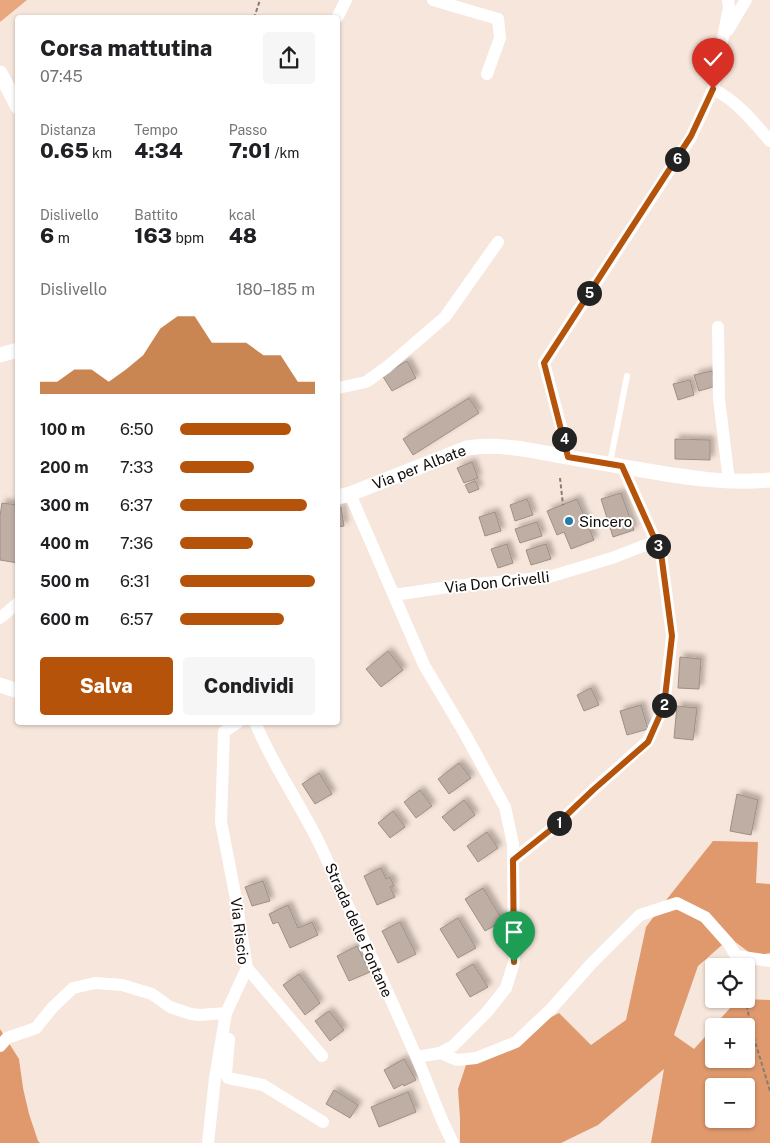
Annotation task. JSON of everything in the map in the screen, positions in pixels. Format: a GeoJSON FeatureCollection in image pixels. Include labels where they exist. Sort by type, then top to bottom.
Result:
{"type":"FeatureCollection","features":[{"type":"Feature","properties":{"kind":"street"},"geometry":{"type":"LineString","coordinates":[[338,15],[346,0]]}},
{"type":"Feature","properties":{"kind":"street"},"geometry":{"type":"LineString","coordinates":[[433,0],[498,19],[500,38],[487,74]]}},
{"type":"Feature","properties":{"kind":"street"},"geometry":{"type":"LineString","coordinates":[[568,457],[544,363],[691,136],[713,89],[729,7],[728,0]]}},
{"type":"Feature","properties":{"kind":"street"},"geometry":{"type":"LineString","coordinates":[[724,33],[746,0]]}},
{"type":"Feature","properties":{"kind":"street"},"geometry":{"type":"LineString","coordinates":[[2,74],[15,101]]}},
{"type":"Feature","properties":{"kind":"street"},"geometry":{"type":"LineString","coordinates":[[713,89],[725,95],[746,114],[770,141]]}},
{"type":"Feature","properties":{"kind":"street"},"geometry":{"type":"LineString","coordinates":[[340,388],[366,382],[445,316],[498,242]]}},
{"type":"Feature","properties":{"kind":"street"},"geometry":{"type":"LineString","coordinates":[[718,327],[720,399],[729,481]]}},
{"type":"Feature","properties":{"kind":"street"},"geometry":{"type":"LineString","coordinates":[[0,355],[15,351]]}},
{"type":"Feature","properties":{"kind":"street","name":"Via per Albate"},"geometry":{"type":"LineString","coordinates":[[344,496],[466,448],[485,446],[496,446],[713,480],[770,480]]}},
{"type":"Feature","properties":{"kind":"street"},"geometry":{"type":"LineString","coordinates":[[513,860],[553,828],[648,742],[664,706],[672,636],[661,553],[616,465]]}},
{"type":"Feature","properties":{"kind":"street"},"geometry":{"type":"LineString","coordinates":[[344,496],[394,595],[424,665],[505,807],[513,844],[514,962],[506,988],[487,1012],[453,1046],[440,1053],[417,1057]]}},
{"type":"Feature","properties":{"kind":"street","name":"Via Don Crivelli"},"geometry":{"type":"LineString","coordinates":[[394,595],[454,586],[549,577],[612,558],[656,541]]}},
{"type":"Feature","properties":{"kind":"street"},"geometry":{"type":"LineString","coordinates":[[0,618],[15,606]]}},
{"type":"Feature","properties":{"kind":"street"},"geometry":{"type":"LineString","coordinates":[[0,685],[15,690]]}},
{"type":"Feature","properties":{"kind":"street","name":"Via Riscio"},"geometry":{"type":"LineString","coordinates":[[208,1143],[215,1078],[226,1013],[247,968],[221,822],[224,732],[234,725]]}},
{"type":"Feature","properties":{"kind":"street","name":"Strada delle Fontane"},"geometry":{"type":"LineString","coordinates":[[256,725],[261,739],[288,788],[312,826],[417,1057],[452,1143]]}},
{"type":"Feature","properties":{"kind":"street"},"geometry":{"type":"LineString","coordinates":[[440,1053],[457,1060],[476,1058],[516,1042],[551,1009],[591,964],[640,915],[677,903],[705,917],[729,944],[736,956],[770,961]]}},
{"type":"Feature","properties":{"kind":"street"},"geometry":{"type":"LineString","coordinates":[[247,968],[322,1056]]}},
{"type":"Feature","properties":{"kind":"street"},"geometry":{"type":"LineString","coordinates":[[0,1046],[7,1038],[36,1028],[52,1008],[73,988],[95,983],[122,985],[152,994],[170,1007],[191,1014],[226,1013]]}},
{"type":"Feature","properties":{"kind":"street"},"geometry":{"type":"LineString","coordinates":[[238,988],[231,1024],[226,1074],[228,1078],[263,1085],[323,1122]]}},
{"type":"Feature","properties":{"kind":"lane"},"geometry":{"type":"LineString","coordinates":[[616,465],[627,376]]}},
{"type":"Feature","properties":{"kind":"path"},"geometry":{"type":"LineString","coordinates":[[255,15],[260,0]]}},
{"type":"Feature","properties":{"kind":"path"},"geometry":{"type":"LineString","coordinates":[[560,478],[563,505]]}},
{"type":"Feature","properties":{"kind":"path"},"geometry":{"type":"LineString","coordinates":[[747,1008],[770,1091]]}},
{"type":"Feature","properties":{"kind":"shaded area"},"geometry":{"type":"Polygon","coordinates":[[[0,0],[27,0],[0,22],[0,0]]]}},
{"type":"Feature","properties":{"kind":"shaded area"},"geometry":{"type":"Polygon","coordinates":[[[713,841],[758,842],[756,883],[770,884],[770,953],[754,956],[730,938],[705,958],[698,966],[674,1035],[694,1049],[705,1037],[705,1068],[755,1068],[755,1018],[721,1018],[730,1008],[755,1008],[755,1000],[770,1000],[770,1143],[651,1143],[664,1069],[598,1125],[561,1143],[460,1143],[458,1089],[467,1062],[559,1013],[591,1045],[626,1020],[646,927],[713,841]]]}},
{"type":"Feature","properties":{"kind":"shaded area"},"geometry":{"type":"Polygon","coordinates":[[[0,1029],[19,1059],[29,1114],[40,1143],[0,1143],[0,1029]]]}},
{"type":"Feature","properties":{"kind":"building"},"geometry":{"type":"Polygon","coordinates":[[[407,361],[416,378],[392,391],[382,375],[407,361]]]}},
{"type":"Feature","properties":{"kind":"building"},"geometry":{"type":"Polygon","coordinates":[[[712,371],[716,386],[699,391],[694,375],[712,371]]]}},
{"type":"Feature","properties":{"kind":"building"},"geometry":{"type":"Polygon","coordinates":[[[690,380],[694,395],[678,400],[673,384],[690,380]]]}},
{"type":"Feature","properties":{"kind":"building"},"geometry":{"type":"Polygon","coordinates":[[[469,398],[479,413],[413,455],[403,439],[469,398]]]}},
{"type":"Feature","properties":{"kind":"building"},"geometry":{"type":"Polygon","coordinates":[[[675,439],[710,440],[710,460],[675,459],[675,439]]]}},
{"type":"Feature","properties":{"kind":"building"},"geometry":{"type":"Polygon","coordinates":[[[472,462],[478,478],[464,483],[457,468],[472,462]]]}},
{"type":"Feature","properties":{"kind":"building"},"geometry":{"type":"Polygon","coordinates":[[[475,481],[479,489],[469,493],[465,485],[475,481]]]}},
{"type":"Feature","properties":{"kind":"building"},"geometry":{"type":"Polygon","coordinates":[[[621,493],[634,530],[613,537],[601,499],[621,493]]]}},
{"type":"Feature","properties":{"kind":"building"},"geometry":{"type":"Polygon","coordinates":[[[527,499],[533,515],[515,521],[510,505],[527,499]]]}},
{"type":"Feature","properties":{"kind":"building","name":"Sincero"},"geometry":{"type":"Polygon","coordinates":[[[577,499],[594,540],[571,549],[564,532],[557,535],[547,511],[577,499]]]}},
{"type":"Feature","properties":{"kind":"building"},"geometry":{"type":"Polygon","coordinates":[[[2,503],[15,505],[15,562],[0,560],[0,516],[2,503]]]}},
{"type":"Feature","properties":{"kind":"building"},"geometry":{"type":"Polygon","coordinates":[[[340,507],[341,507],[344,526],[340,527],[340,507]]]}},
{"type":"Feature","properties":{"kind":"building"},"geometry":{"type":"Polygon","coordinates":[[[495,512],[501,531],[485,536],[479,517],[495,512]]]}},
{"type":"Feature","properties":{"kind":"building"},"geometry":{"type":"Polygon","coordinates":[[[537,522],[542,536],[520,543],[515,529],[537,522]]]}},
{"type":"Feature","properties":{"kind":"building"},"geometry":{"type":"Polygon","coordinates":[[[507,544],[513,563],[498,568],[491,549],[507,544]]]}},
{"type":"Feature","properties":{"kind":"building"},"geometry":{"type":"Polygon","coordinates":[[[546,544],[551,559],[531,565],[526,550],[546,544]]]}},
{"type":"Feature","properties":{"kind":"building"},"geometry":{"type":"Polygon","coordinates":[[[388,651],[403,670],[381,687],[366,669],[388,651]]]}},
{"type":"Feature","properties":{"kind":"building"},"geometry":{"type":"Polygon","coordinates":[[[680,657],[701,659],[699,689],[678,688],[680,657]]]}},
{"type":"Feature","properties":{"kind":"building"},"geometry":{"type":"Polygon","coordinates":[[[591,688],[599,705],[584,711],[577,695],[591,688]]]}},
{"type":"Feature","properties":{"kind":"building"},"geometry":{"type":"Polygon","coordinates":[[[641,705],[648,729],[627,735],[620,711],[641,705]]]}},
{"type":"Feature","properties":{"kind":"building"},"geometry":{"type":"Polygon","coordinates":[[[677,706],[697,708],[693,740],[674,738],[677,706]]]}},
{"type":"Feature","properties":{"kind":"building"},"geometry":{"type":"Polygon","coordinates":[[[459,763],[471,778],[449,794],[438,779],[459,763]]]}},
{"type":"Feature","properties":{"kind":"building"},"geometry":{"type":"Polygon","coordinates":[[[319,773],[332,794],[315,804],[302,784],[319,773]]]}},
{"type":"Feature","properties":{"kind":"building"},"geometry":{"type":"Polygon","coordinates":[[[420,790],[432,806],[416,818],[404,802],[420,790]]]}},
{"type":"Feature","properties":{"kind":"building"},"geometry":{"type":"Polygon","coordinates":[[[737,794],[758,800],[751,835],[730,831],[737,794]]]}},
{"type":"Feature","properties":{"kind":"building"},"geometry":{"type":"Polygon","coordinates":[[[464,800],[475,815],[454,831],[442,817],[464,800]]]}},
{"type":"Feature","properties":{"kind":"building"},"geometry":{"type":"Polygon","coordinates":[[[393,811],[405,827],[390,838],[378,823],[393,811]]]}},
{"type":"Feature","properties":{"kind":"building"},"geometry":{"type":"Polygon","coordinates":[[[487,832],[498,848],[478,862],[467,846],[487,832]]]}},
{"type":"Feature","properties":{"kind":"building"},"geometry":{"type":"Polygon","coordinates":[[[381,868],[386,879],[390,877],[394,886],[390,887],[395,897],[377,905],[364,876],[381,868]]]}},
{"type":"Feature","properties":{"kind":"building"},"geometry":{"type":"Polygon","coordinates":[[[263,881],[270,901],[252,906],[245,887],[263,881]]]}},
{"type":"Feature","properties":{"kind":"building"},"geometry":{"type":"Polygon","coordinates":[[[483,888],[503,921],[485,931],[465,899],[483,888]]]}},
{"type":"Feature","properties":{"kind":"building"},"geometry":{"type":"Polygon","coordinates":[[[288,905],[298,928],[312,922],[318,935],[290,948],[278,922],[273,924],[269,914],[288,905]]]}},
{"type":"Feature","properties":{"kind":"building"},"geometry":{"type":"Polygon","coordinates":[[[458,918],[476,948],[458,958],[440,929],[458,918]]]}},
{"type":"Feature","properties":{"kind":"building"},"geometry":{"type":"Polygon","coordinates":[[[400,922],[416,954],[398,963],[382,931],[400,922]]]}},
{"type":"Feature","properties":{"kind":"building"},"geometry":{"type":"Polygon","coordinates":[[[357,946],[370,972],[349,981],[337,956],[357,946]]]}},
{"type":"Feature","properties":{"kind":"building"},"geometry":{"type":"Polygon","coordinates":[[[473,964],[488,987],[470,997],[456,974],[473,964]]]}},
{"type":"Feature","properties":{"kind":"building"},"geometry":{"type":"Polygon","coordinates":[[[299,974],[320,1003],[305,1015],[283,985],[299,974]]]}},
{"type":"Feature","properties":{"kind":"building"},"geometry":{"type":"Polygon","coordinates":[[[329,1011],[344,1030],[330,1041],[315,1021],[329,1011]]]}},
{"type":"Feature","properties":{"kind":"building"},"geometry":{"type":"Polygon","coordinates":[[[404,1059],[416,1080],[394,1089],[384,1070],[404,1059]]]}},
{"type":"Feature","properties":{"kind":"building"},"geometry":{"type":"Polygon","coordinates":[[[334,1090],[358,1105],[350,1118],[326,1104],[334,1090]]]}},
{"type":"Feature","properties":{"kind":"building"},"geometry":{"type":"Polygon","coordinates":[[[408,1092],[416,1112],[379,1127],[371,1107],[408,1092]]]}},
{"type":"Feature","properties":{"kind":"place","name":"Sincero"},"geometry":{"type":"Point","coordinates":[569,521]}},
{"type":"Feature","properties":{"kind":"route"},"geometry":{"type":"LineString","coordinates":[[514,962],[513,860],[553,828],[648,742],[664,706],[672,636],[661,553],[622,466],[568,457],[544,363],[691,136],[713,89]]}}]}
